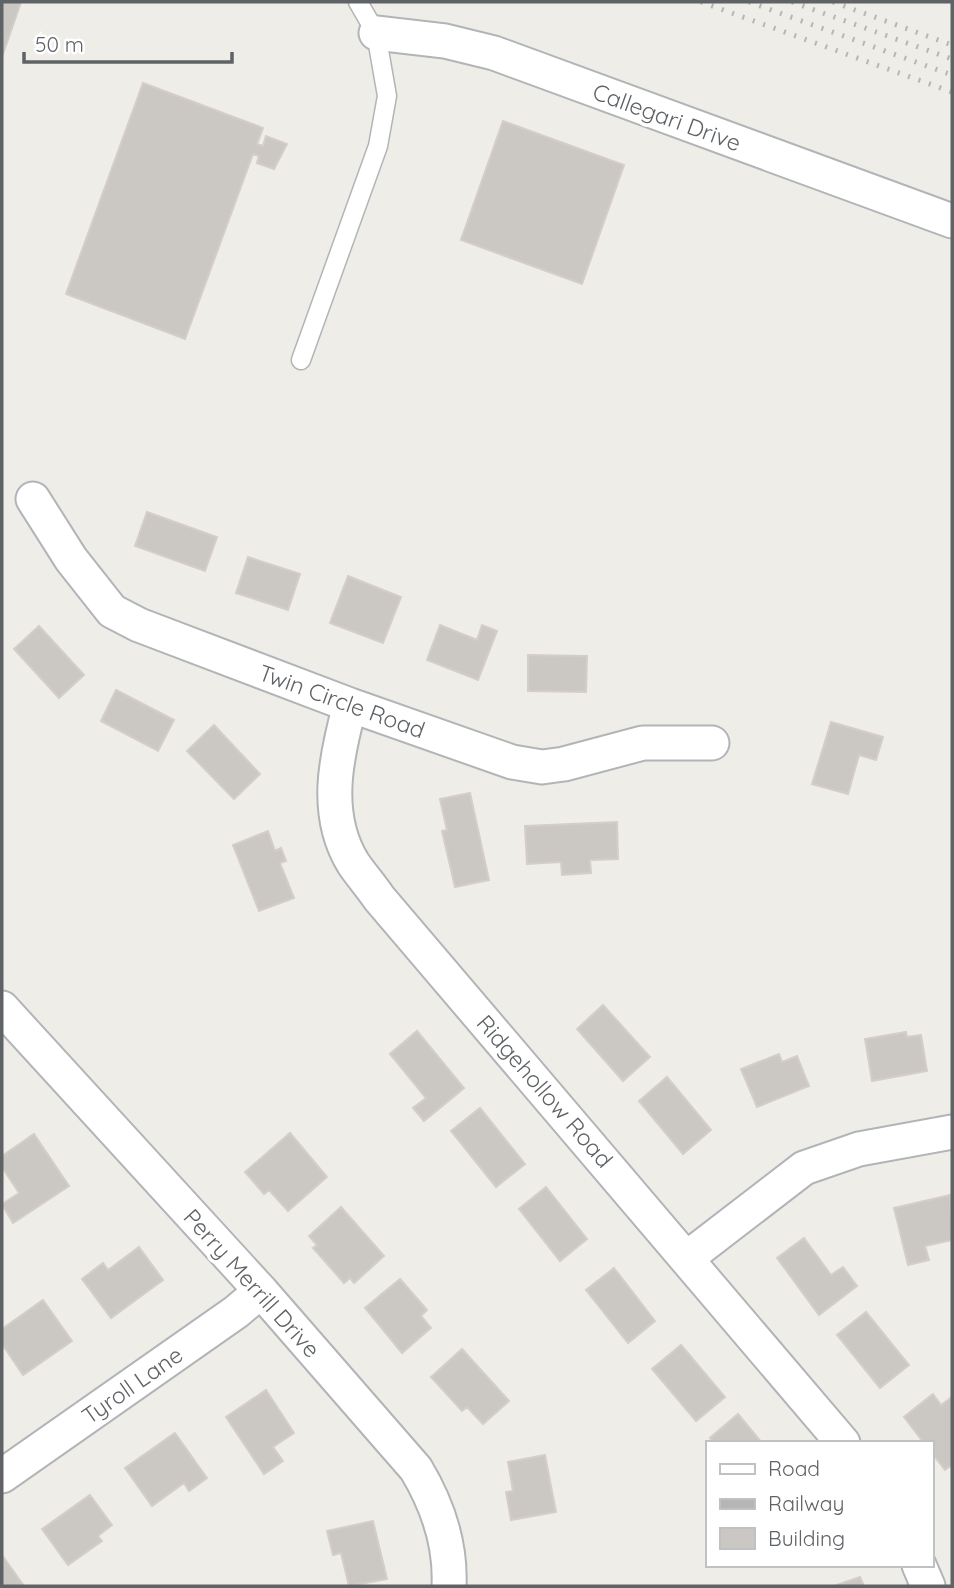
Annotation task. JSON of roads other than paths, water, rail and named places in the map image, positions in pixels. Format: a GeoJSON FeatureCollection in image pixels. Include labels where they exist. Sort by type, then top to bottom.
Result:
{"type":"FeatureCollection","features":[{"type":"Feature","properties":{"kind":"street","name":"Callegari Drive"},"geometry":{"type":"LineString","coordinates":[[376,33],[445,41],[494,53],[952,221]]}},
{"type":"Feature","properties":{"kind":"street","name":"Twin Circle Road"},"geometry":{"type":"LineString","coordinates":[[33,499],[71,559],[112,611],[139,625],[350,705],[512,762],[542,767],[564,764],[643,743],[712,743]]}},
{"type":"Feature","properties":{"kind":"street","name":"Ridgehollow Road"},"geometry":{"type":"LineString","coordinates":[[350,705],[338,749],[335,778],[340,835],[353,863],[388,908],[841,1441]]}},
{"type":"Feature","properties":{"kind":"street","name":"Perry Merrill Drive"},"geometry":{"type":"LineString","coordinates":[[2,1008],[261,1291],[416,1469],[442,1522],[449,1586]]}},
{"type":"Feature","properties":{"kind":"street"},"geometry":{"type":"LineString","coordinates":[[687,1258],[804,1168],[859,1149],[952,1132]]}},
{"type":"Feature","properties":{"kind":"street","name":"Tyroll Lane"},"geometry":{"type":"LineString","coordinates":[[2,1476],[236,1312],[261,1291]]}},
{"type":"Feature","properties":{"kind":"street"},"geometry":{"type":"LineString","coordinates":[[920,1567],[928,1586]]}},
{"type":"Feature","properties":{"kind":"lane"},"geometry":{"type":"LineString","coordinates":[[301,360],[378,146],[387,96],[376,33],[358,2]]}},
{"type":"Feature","properties":{"kind":"railway"},"geometry":{"type":"LineString","coordinates":[[701,2],[952,92]]}},
{"type":"Feature","properties":{"kind":"railway"},"geometry":{"type":"LineString","coordinates":[[749,2],[952,75]]}},
{"type":"Feature","properties":{"kind":"railway"},"geometry":{"type":"LineString","coordinates":[[792,2],[952,59]]}},
{"type":"Feature","properties":{"kind":"railway"},"geometry":{"type":"LineString","coordinates":[[833,2],[952,45]]}}]}
